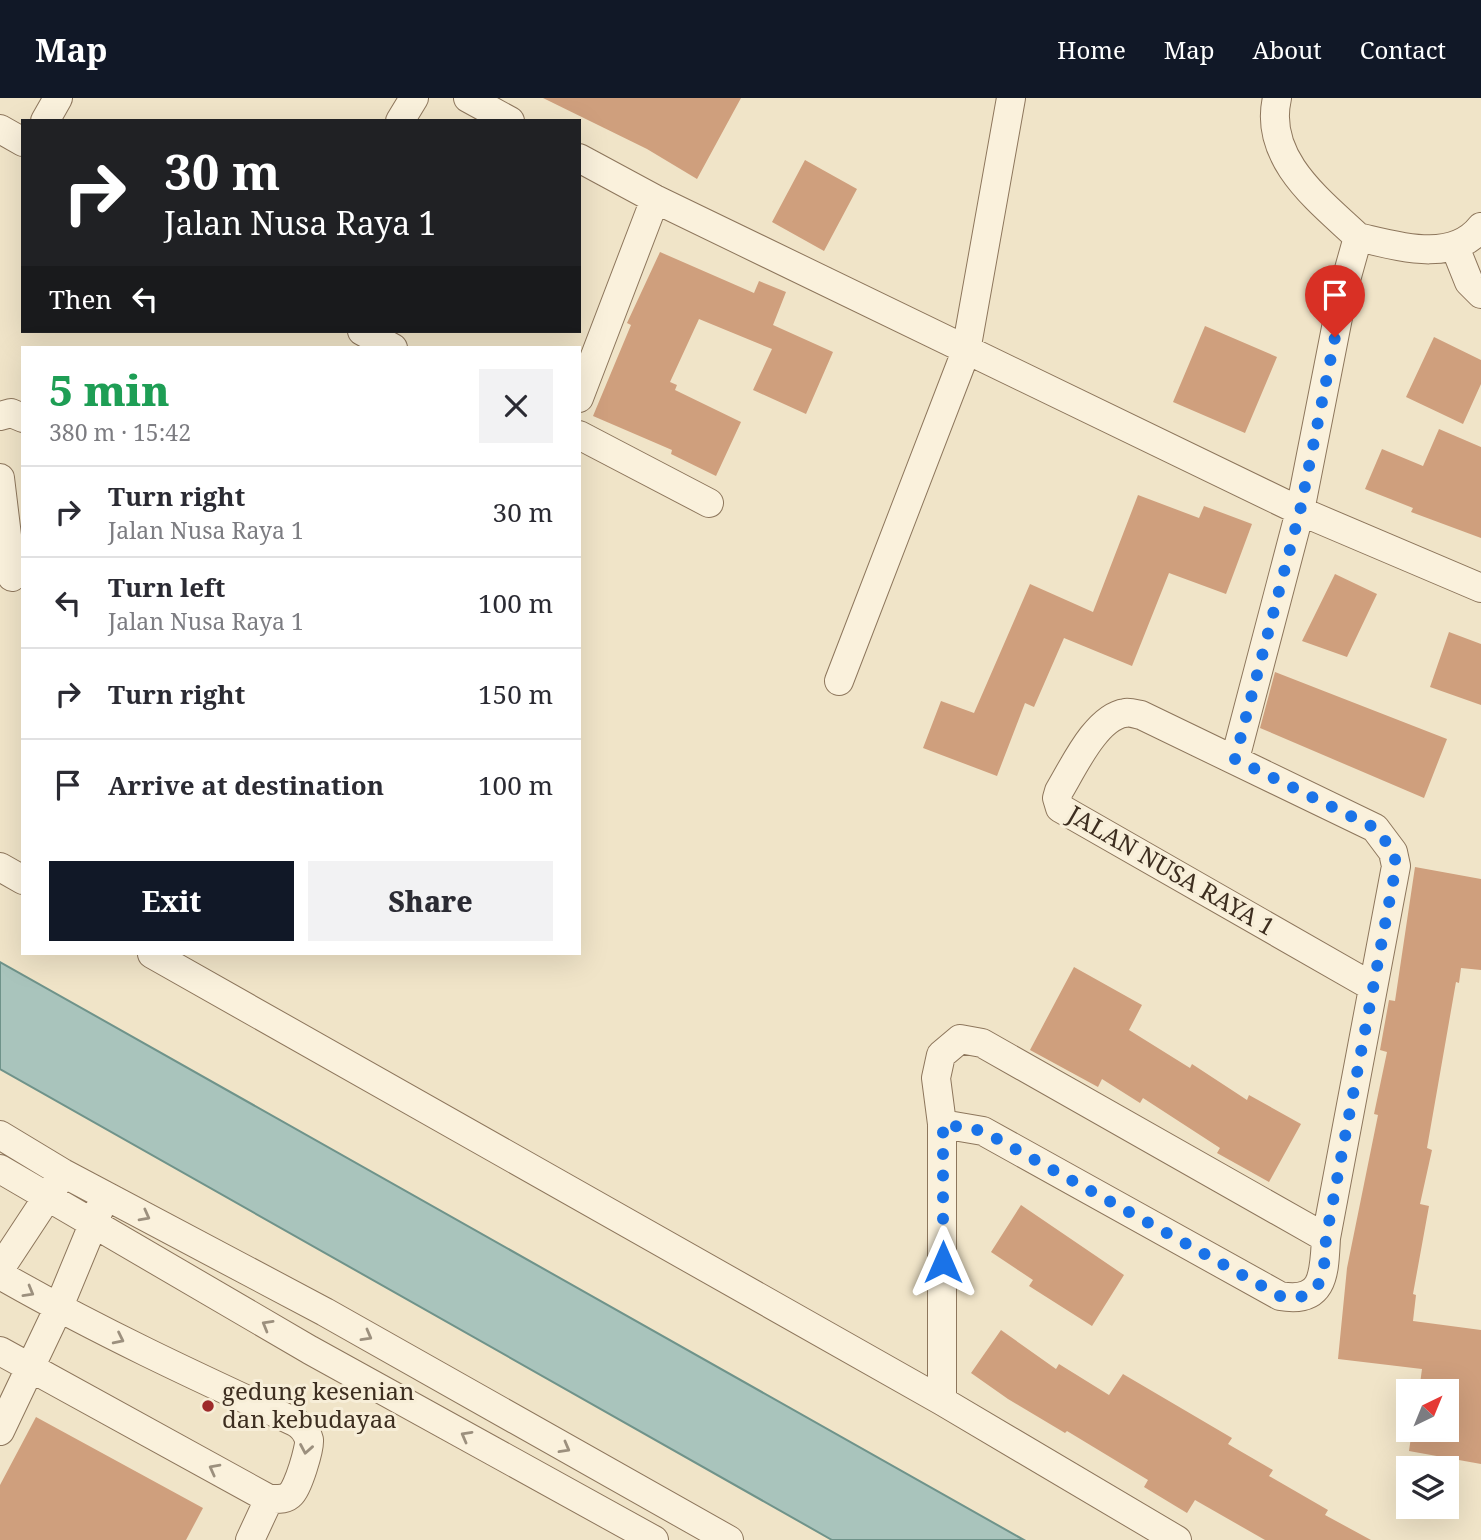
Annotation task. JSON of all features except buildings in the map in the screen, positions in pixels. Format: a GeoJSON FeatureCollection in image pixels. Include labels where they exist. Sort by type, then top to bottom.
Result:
{"type":"FeatureCollection","features":[{"type":"Feature","properties":{"kind":"street"},"geometry":{"type":"LineString","coordinates":[[46,119],[58,98]]}},
{"type":"Feature","properties":{"kind":"street"},"geometry":{"type":"LineString","coordinates":[[401,119],[414,98]]}},
{"type":"Feature","properties":{"kind":"street"},"geometry":{"type":"LineString","coordinates":[[468,98],[506,119]]}},
{"type":"Feature","properties":{"kind":"street"},"geometry":{"type":"LineString","coordinates":[[839,681],[965,351],[1011,98]]}},
{"type":"Feature","properties":{"kind":"street"},"geometry":{"type":"LineString","coordinates":[[1277,98],[1277,132],[1285,160],[1306,187],[1358,237],[1408,247],[1455,247],[1472,238],[1481,227]]}},
{"type":"Feature","properties":{"kind":"street"},"geometry":{"type":"LineString","coordinates":[[0,129],[21,141]]}},
{"type":"Feature","properties":{"kind":"street"},"geometry":{"type":"LineString","coordinates":[[581,159],[655,199],[965,351],[1300,511],[1481,588]]}},
{"type":"Feature","properties":{"kind":"street"},"geometry":{"type":"LineString","coordinates":[[581,393],[655,199]]}},
{"type":"Feature","properties":{"kind":"street"},"geometry":{"type":"LineString","coordinates":[[1235,759],[1300,511],[1344,287],[1358,237]]}},
{"type":"Feature","properties":{"kind":"street"},"geometry":{"type":"LineString","coordinates":[[1455,247],[1469,282],[1481,294]]}},
{"type":"Feature","properties":{"kind":"street"},"geometry":{"type":"LineString","coordinates":[[366,333],[389,346]]}},
{"type":"Feature","properties":{"kind":"street"},"geometry":{"type":"LineString","coordinates":[[0,416],[11,413],[21,417]]}},
{"type":"Feature","properties":{"kind":"street"},"geometry":{"type":"LineString","coordinates":[[581,436],[709,503]]}},
{"type":"Feature","properties":{"kind":"street"},"geometry":{"type":"LineString","coordinates":[[0,478],[12,576]]}},
{"type":"Feature","properties":{"kind":"street","name":"JALAN NUSA RAYA 1"},"geometry":{"type":"LineString","coordinates":[[943,1124],[983,1131],[1280,1296],[1297,1299],[1309,1295],[1319,1285],[1324,1273],[1326,1238],[1396,866],[1394,852],[1375,828],[1141,715],[1125,712],[1107,720],[1098,729],[1059,790],[1057,798],[1060,808],[1373,987]]}},
{"type":"Feature","properties":{"kind":"street"},"geometry":{"type":"LineString","coordinates":[[0,867],[21,879]]}},
{"type":"Feature","properties":{"kind":"street"},"geometry":{"type":"LineString","coordinates":[[154,955],[943,1401],[1177,1540]]}},
{"type":"Feature","properties":{"kind":"street"},"geometry":{"type":"LineString","coordinates":[[943,1401],[943,1124],[936,1078],[941,1055],[960,1039],[972,1039],[982,1043],[1326,1238]]}},
{"type":"Feature","properties":{"kind":"street"},"geometry":{"type":"LineString","coordinates":[[0,1135],[63,1173],[325,1312],[729,1540]]}},
{"type":"Feature","properties":{"kind":"street"},"geometry":{"type":"LineString","coordinates":[[0,1170],[310,1350],[654,1540]]}},
{"type":"Feature","properties":{"kind":"street"},"geometry":{"type":"LineString","coordinates":[[0,1269],[63,1173]]}},
{"type":"Feature","properties":{"kind":"street"},"geometry":{"type":"LineString","coordinates":[[0,1431],[58,1309],[105,1195]]}},
{"type":"Feature","properties":{"kind":"street"},"geometry":{"type":"LineString","coordinates":[[0,1276],[58,1309],[302,1426],[309,1438],[309,1446],[295,1488],[291,1495],[284,1499],[269,1499],[0,1351]]}},
{"type":"Feature","properties":{"kind":"street"},"geometry":{"type":"LineString","coordinates":[[310,1350],[325,1312]]}},
{"type":"Feature","properties":{"kind":"street"},"geometry":{"type":"LineString","coordinates":[[250,1540],[269,1499]]}},
{"type":"Feature","properties":{"kind":"water"},"geometry":{"type":"Polygon","coordinates":[[[0,962],[1024,1540],[832,1540],[0,1069],[0,962]]]}},
{"type":"Feature","properties":{"kind":"place","name":"gedung kesenian dan kebudayaa"},"geometry":{"type":"Point","coordinates":[208,1406]}},
{"type":"Feature","properties":{"kind":"route"},"geometry":{"type":"LineString","coordinates":[[943,1262],[943,1124],[983,1131],[1280,1296],[1297,1299],[1309,1295],[1319,1285],[1324,1273],[1326,1238],[1396,866],[1394,852],[1375,828],[1235,759],[1300,511],[1335,337]]}}]}
